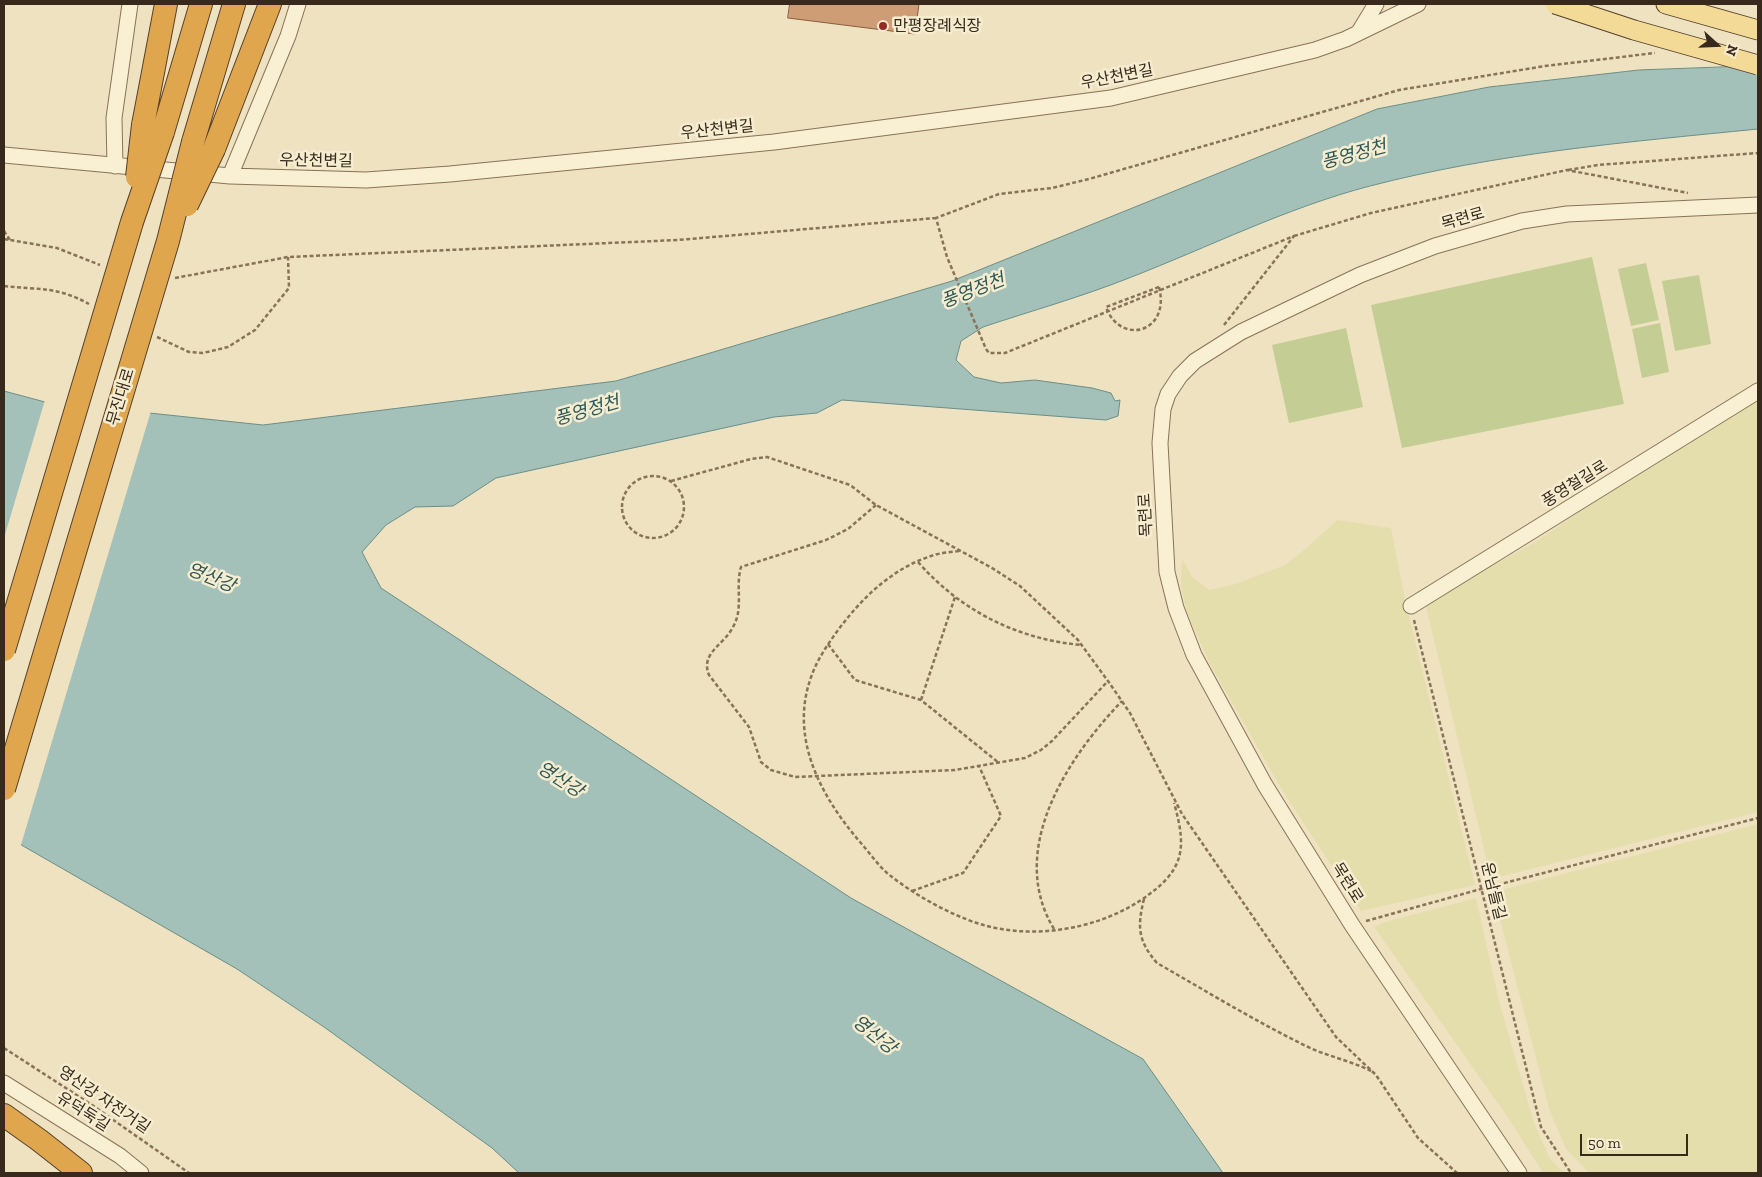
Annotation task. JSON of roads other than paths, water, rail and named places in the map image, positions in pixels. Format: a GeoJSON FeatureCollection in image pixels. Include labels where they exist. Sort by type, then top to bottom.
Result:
{"type":"FeatureCollection","features":[{"type":"Feature","properties":{"kind":"highway"},"geometry":{"type":"LineString","coordinates":[[4,650],[132,222],[153,128],[166,4]]}},
{"type":"Feature","properties":{"kind":"highway"},"geometry":{"type":"LineString","coordinates":[[153,128],[201,4]]}},
{"type":"Feature","properties":{"kind":"highway","name":"무진대로"},"geometry":{"type":"LineString","coordinates":[[4,789],[168,242],[193,142],[234,4]]}},
{"type":"Feature","properties":{"kind":"highway"},"geometry":{"type":"LineString","coordinates":[[168,242],[214,149],[270,4]]}},
{"type":"Feature","properties":{"kind":"highway"},"geometry":{"type":"LineString","coordinates":[[4,1115],[81,1173]]}},
{"type":"Feature","properties":{"kind":"highway"},"geometry":{"type":"LineString","coordinates":[[4,1132],[59,1173]]}},
{"type":"Feature","properties":{"kind":"main road"},"geometry":{"type":"LineString","coordinates":[[1555,4],[1634,30],[1758,65]]}},
{"type":"Feature","properties":{"kind":"main road"},"geometry":{"type":"LineString","coordinates":[[1666,4],[1758,30]]}},
{"type":"Feature","properties":{"kind":"street"},"geometry":{"type":"LineString","coordinates":[[115,166],[114,118],[130,4]]}},
{"type":"Feature","properties":{"kind":"street"},"geometry":{"type":"LineString","coordinates":[[230,176],[288,36],[298,4]]}},
{"type":"Feature","properties":{"kind":"street"},"geometry":{"type":"LineString","coordinates":[[1359,33],[1376,4]]}},
{"type":"Feature","properties":{"kind":"street","name":"우산천변길"},"geometry":{"type":"LineString","coordinates":[[4,155],[230,176],[366,180],[450,174],[774,142],[1112,98],[1315,50],[1359,33],[1416,4]]}},
{"type":"Feature","properties":{"kind":"street","name":"목련로"},"geometry":{"type":"LineString","coordinates":[[1519,1173],[1352,925],[1265,786],[1194,655],[1176,608],[1166,553],[1160,443],[1163,409],[1168,394],[1180,376],[1195,362],[1241,332],[1360,275],[1435,246],[1522,221],[1567,214],[1758,205]]}},
{"type":"Feature","properties":{"kind":"street","name":"풍영철길로"},"geometry":{"type":"LineString","coordinates":[[1411,606],[1758,391]]}},
{"type":"Feature","properties":{"kind":"street","name":"유덕둑길"},"geometry":{"type":"LineString","coordinates":[[4,1083],[120,1156],[140,1173]]}},
{"type":"Feature","properties":{"kind":"water"},"geometry":{"type":"Polygon","coordinates":[[[1758,66],[1758,129],[1612,144],[1514,157],[1466,165],[1370,186],[1308,205],[1111,285],[983,327],[961,341],[956,360],[974,377],[1001,383],[1035,380],[1092,388],[1111,393],[1115,401],[1120,400],[1118,416],[1106,420],[842,400],[817,413],[774,417],[496,478],[453,506],[415,507],[386,525],[362,552],[381,588],[851,898],[1143,1059],[1223,1173],[519,1173],[492,1148],[324,1027],[237,969],[4,835],[4,391],[45,402],[263,425],[616,381],[952,281],[1377,109],[1489,87],[1639,70],[1758,66]]]}},
{"type":"Feature","properties":{"kind":"place","name":"만평장례식장"},"geometry":{"type":"Point","coordinates":[883,26]}},
{"type":"Feature","properties":{"kind":"water label","name":"풍영정천"},"geometry":{"type":"Point","coordinates":[1354,155]}},
{"type":"Feature","properties":{"kind":"water label","name":"풍영정천"},"geometry":{"type":"Point","coordinates":[973,291]}},
{"type":"Feature","properties":{"kind":"water label","name":"풍영정천"},"geometry":{"type":"Point","coordinates":[587,411]}},
{"type":"Feature","properties":{"kind":"water label","name":"영산강"},"geometry":{"type":"Point","coordinates":[211,578]}},
{"type":"Feature","properties":{"kind":"water label","name":"영산강"},"geometry":{"type":"Point","coordinates":[560,780]}},
{"type":"Feature","properties":{"kind":"water label","name":"영산강"},"geometry":{"type":"Point","coordinates":[874,1035]}}]}
